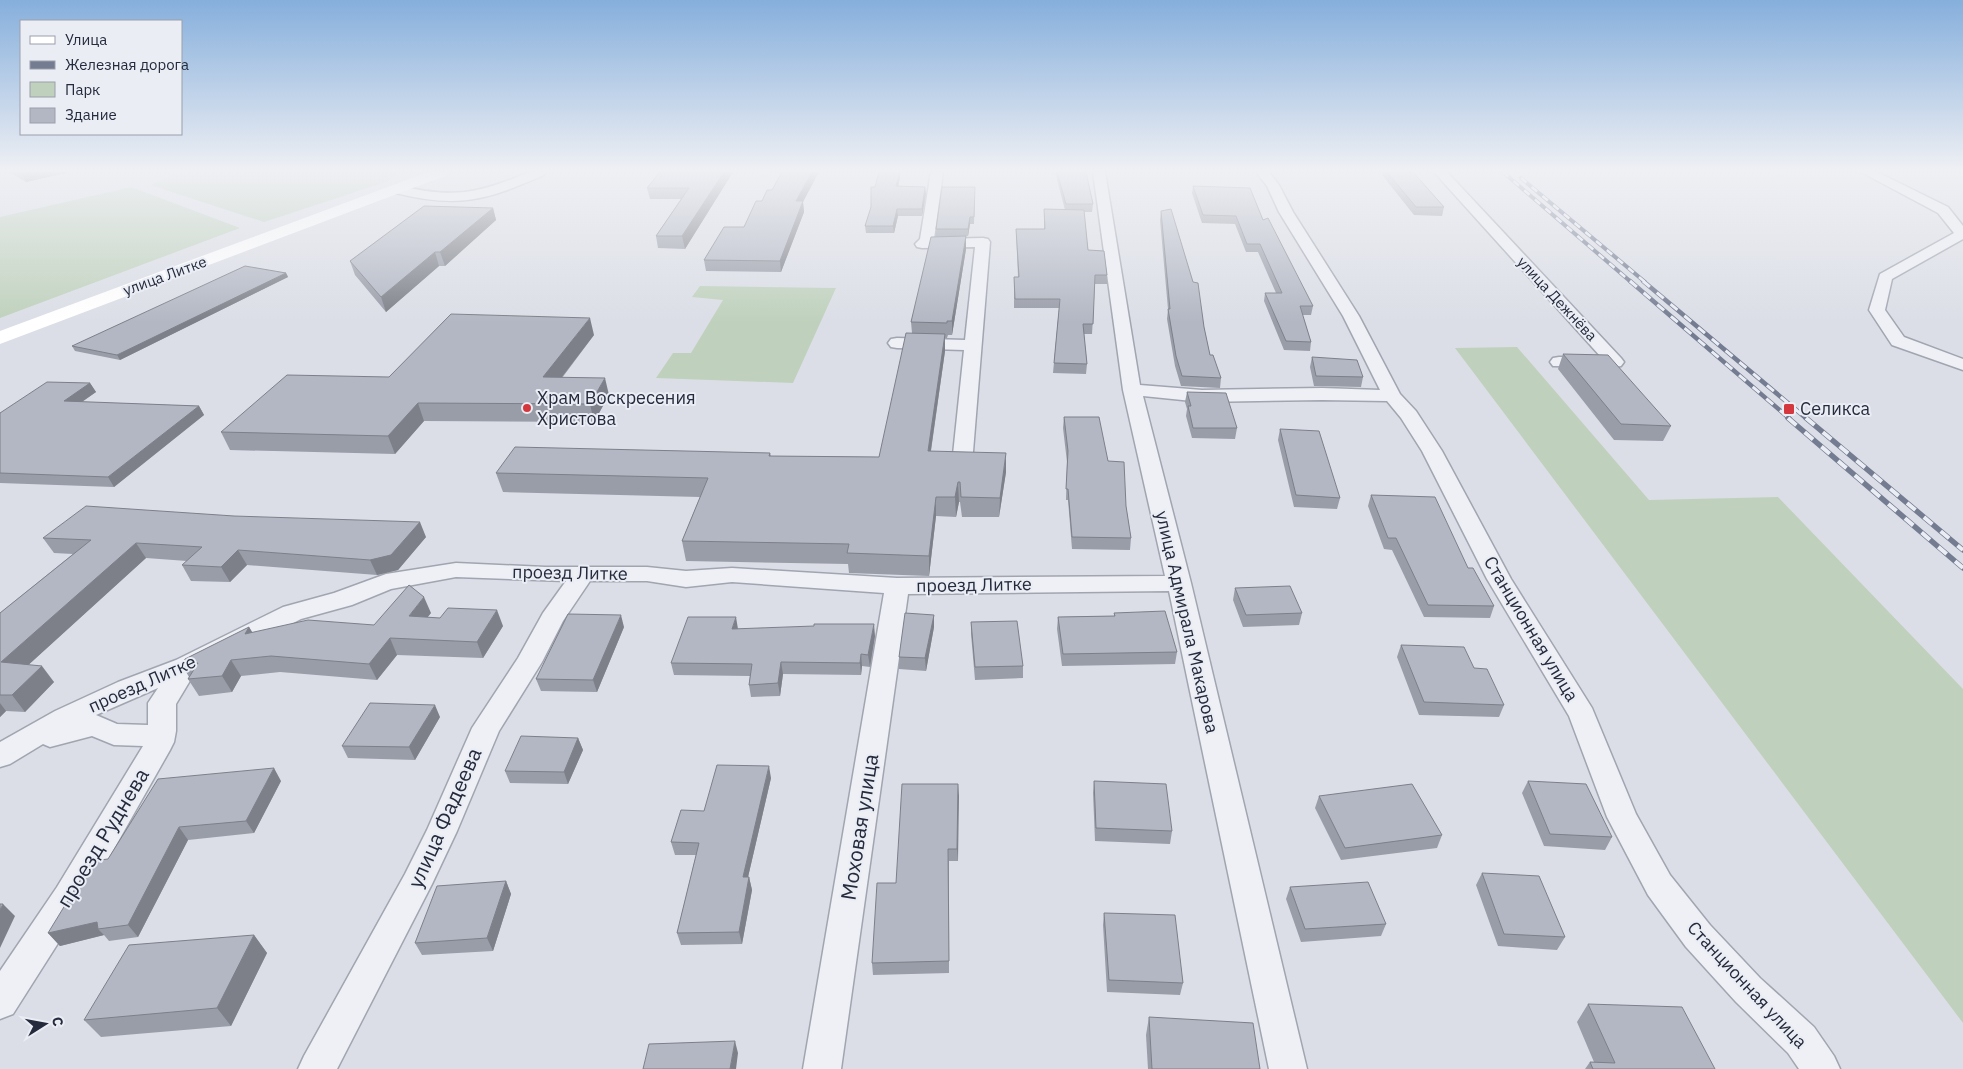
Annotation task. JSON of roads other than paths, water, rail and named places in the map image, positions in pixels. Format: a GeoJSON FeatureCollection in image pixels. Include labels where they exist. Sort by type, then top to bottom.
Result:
{"type":"FeatureCollection","features":[{"type":"Feature","properties":{"kind":"main road","name":"улица Литке"},"geometry":{"type":"LineString","coordinates":[[0,338],[309,222]]}},
{"type":"Feature","properties":{"kind":"street"},"geometry":{"type":"LineString","coordinates":[[930,222],[927,241],[922,244],[983,242],[962,464]]}},
{"type":"Feature","properties":{"kind":"street","name":"улица Адмирала Макарова"},"geometry":{"type":"LineString","coordinates":[[1107,222],[1132,390],[1179,583],[1288,1069]]}},
{"type":"Feature","properties":{"kind":"street","name":"Станционная улица"},"geometry":{"type":"LineString","coordinates":[[1292,222],[1351,316],[1392,396],[1409,415],[1432,451],[1499,579],[1582,715],[1622,817],[1660,885],[1698,936],[1748,990],[1801,1040],[1821,1069]]}},
{"type":"Feature","properties":{"kind":"street","name":"улица Дежнёва"},"geometry":{"type":"LineString","coordinates":[[1486,222],[1615,362],[1559,362]]}},
{"type":"Feature","properties":{"kind":"street"},"geometry":{"type":"LineString","coordinates":[[1952,222],[1962,234],[1885,277],[1877,310],[1898,341],[1963,365]]}},
{"type":"Feature","properties":{"kind":"street"},"geometry":{"type":"LineString","coordinates":[[897,343],[973,345]]}},
{"type":"Feature","properties":{"kind":"street"},"geometry":{"type":"LineString","coordinates":[[1132,390],[1202,396],[1322,394],[1392,396]]}},
{"type":"Feature","properties":{"kind":"street","name":"проезд Литке"},"geometry":{"type":"LineString","coordinates":[[0,756],[65,718],[127,689],[185,667],[292,613],[343,599],[386,582],[456,570],[647,574],[686,579],[732,575],[897,586],[1179,583]]}},
{"type":"Feature","properties":{"kind":"street","name":"улица Фадеева"},"geometry":{"type":"LineString","coordinates":[[317,1069],[433,849],[486,728],[529,662],[552,619],[583,574]]}},
{"type":"Feature","properties":{"kind":"street","name":"Моховая улица"},"geometry":{"type":"LineString","coordinates":[[822,1069],[897,586]]}},
{"type":"Feature","properties":{"kind":"street","name":"проезд Руднева"},"geometry":{"type":"LineString","coordinates":[[0,1002],[69,897],[160,742],[162,703],[185,667]]}},
{"type":"Feature","properties":{"kind":"street"},"geometry":{"type":"LineString","coordinates":[[25,743],[94,725],[114,734],[145,735],[160,742]]}},
{"type":"Feature","properties":{"kind":"railway"},"geometry":{"type":"LineString","coordinates":[[1561,222],[1631,282]]}},
{"type":"Feature","properties":{"kind":"railway"},"geometry":{"type":"LineString","coordinates":[[1573,222],[1645,282]]}},
{"type":"Feature","properties":{"kind":"railway"},"geometry":{"type":"LineString","coordinates":[[1630,281],[1790,419]]}},
{"type":"Feature","properties":{"kind":"railway"},"geometry":{"type":"LineString","coordinates":[[1643,281],[1807,419]]}},
{"type":"Feature","properties":{"kind":"railway"},"geometry":{"type":"LineString","coordinates":[[1788,418],[1963,568]]}},
{"type":"Feature","properties":{"kind":"railway"},"geometry":{"type":"LineString","coordinates":[[1806,418],[1963,550]]}},
{"type":"Feature","properties":{"kind":"place","name":"Храм Воскресения Христова"},"geometry":{"type":"Point","coordinates":[527,408]}},
{"type":"Feature","properties":{"kind":"place","name":"Селикса"},"geometry":{"type":"Point","coordinates":[1789,409]}}]}
